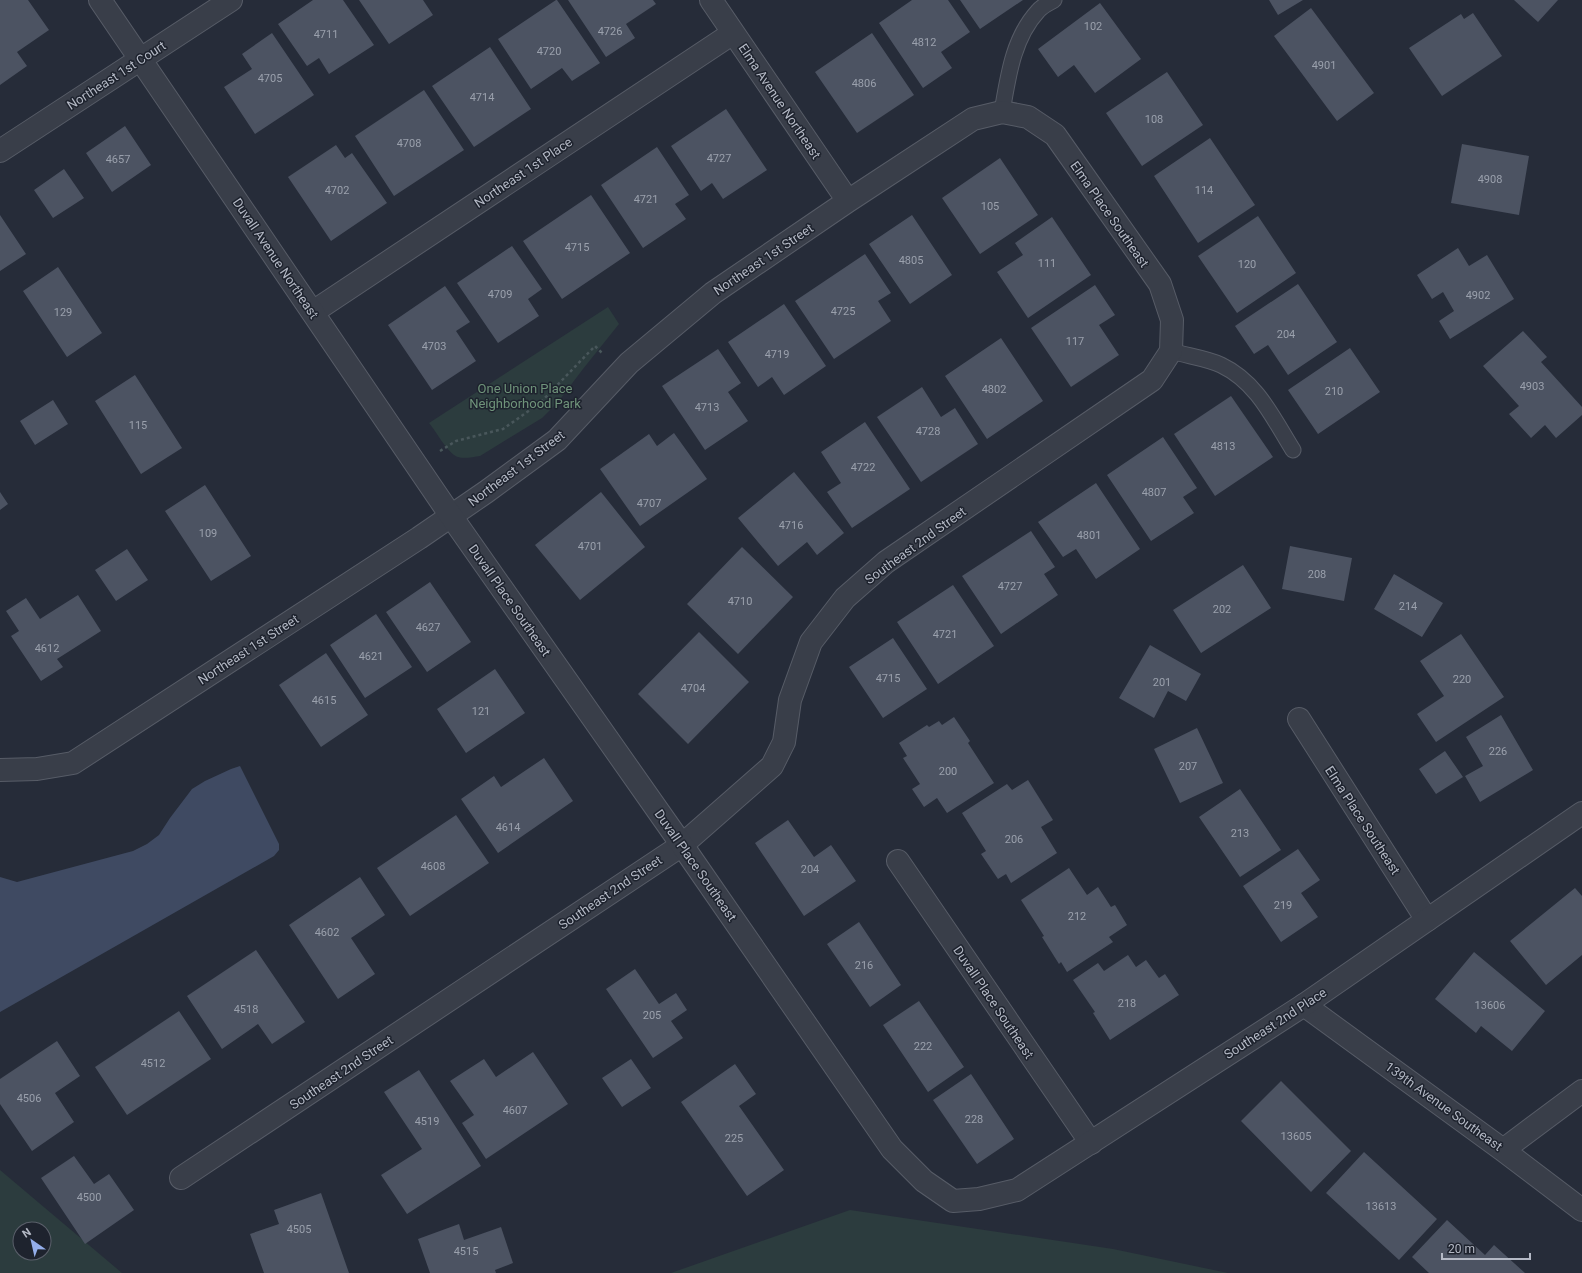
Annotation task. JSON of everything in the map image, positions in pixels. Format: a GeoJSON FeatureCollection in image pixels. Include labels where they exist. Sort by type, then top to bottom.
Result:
{"type":"FeatureCollection","features":[{"type":"Feature","properties":{"kind":"street","name":"Duvall Avenue Northeast"},"geometry":{"type":"LineString","coordinates":[[100,0],[142,59],[452,516]]}},
{"type":"Feature","properties":{"kind":"street","name":"Northeast 1st Court"},"geometry":{"type":"LineString","coordinates":[[0,151],[231,0]]}},
{"type":"Feature","properties":{"kind":"street","name":"Elma Avenue Northeast"},"geometry":{"type":"LineString","coordinates":[[711,0],[848,201]]}},
{"type":"Feature","properties":{"kind":"street","name":"Northeast 1st Place"},"geometry":{"type":"LineString","coordinates":[[313,312],[733,33]]}},
{"type":"Feature","properties":{"kind":"street","name":"Northeast 1st Street"},"geometry":{"type":"LineString","coordinates":[[0,770],[37,769],[73,763],[452,516],[557,440],[629,363],[713,293],[848,201],[973,119],[1002,112]]}},
{"type":"Feature","properties":{"kind":"street","name":"Elma Place Southeast"},"geometry":{"type":"LineString","coordinates":[[1002,112],[1028,117],[1055,135],[1160,284],[1172,320],[1170,351]]}},
{"type":"Feature","properties":{"kind":"street","name":"Southeast 2nd Street"},"geometry":{"type":"LineString","coordinates":[[181,1178],[682,844],[772,766],[784,742],[790,700],[811,642],[845,598],[886,562],[1152,380],[1170,351]]}},
{"type":"Feature","properties":{"kind":"street","name":"Duvall Place Southeast"},"geometry":{"type":"LineString","coordinates":[[452,516],[682,844],[892,1149],[924,1181],[953,1201]]}},
{"type":"Feature","properties":{"kind":"street","name":"Elma Place Southeast"},"geometry":{"type":"LineString","coordinates":[[1299,719],[1427,920]]}},
{"type":"Feature","properties":{"kind":"street","name":"Southeast 2nd Place"},"geometry":{"type":"LineString","coordinates":[[953,1201],[979,1199],[1017,1190],[1304,1005],[1582,813]]}},
{"type":"Feature","properties":{"kind":"street","name":"Duvall Place Southeast"},"geometry":{"type":"LineString","coordinates":[[898,861],[1091,1143]]}},
{"type":"Feature","properties":{"kind":"street","name":"139th Avenue Southeast"},"geometry":{"type":"LineString","coordinates":[[1304,1005],[1503,1150],[1582,1210]]}},
{"type":"Feature","properties":{"kind":"street"},"geometry":{"type":"LineString","coordinates":[[1503,1150],[1582,1091]]}},
{"type":"Feature","properties":{"kind":"lane"},"geometry":{"type":"LineString","coordinates":[[1002,112],[1012,62],[1026,27],[1039,10],[1054,0]]}},
{"type":"Feature","properties":{"kind":"lane"},"geometry":{"type":"LineString","coordinates":[[1170,351],[1219,365],[1238,375],[1256,391],[1293,450]]}},
{"type":"Feature","properties":{"kind":"path"},"geometry":{"type":"LineString","coordinates":[[417,466],[456,441],[503,429],[540,403],[595,346],[621,371]]}},
{"type":"Feature","properties":{"kind":"green space","name":"One Union Place Neighborhood Park"},"geometry":{"type":"Polygon","coordinates":[[[608,307],[619,324],[558,402],[542,418],[480,456],[461,458],[450,452],[429,423],[608,307]]]}},
{"type":"Feature","properties":{"kind":"green space"},"geometry":{"type":"Polygon","coordinates":[[[0,1170],[122,1273],[0,1273],[0,1170]]]}},
{"type":"Feature","properties":{"kind":"green space"},"geometry":{"type":"Polygon","coordinates":[[[850,1210],[1113,1249],[1228,1273],[671,1273],[850,1210]]]}},
{"type":"Feature","properties":{"kind":"water"},"geometry":{"type":"Polygon","coordinates":[[[240,766],[279,844],[279,850],[274,856],[0,1012],[0,877],[17,882],[133,851],[147,844],[159,835],[192,789],[205,781],[240,766]]]}},
{"type":"Feature","properties":{"kind":"building"},"geometry":{"type":"Polygon","coordinates":[[[0,0],[28,0],[49,30],[17,52],[27,66],[0,85],[0,0]]]}},
{"type":"Feature","properties":{"kind":"building"},"geometry":{"type":"Polygon","coordinates":[[[313,0],[343,0],[374,45],[329,74],[319,58],[307,66],[278,24],[313,0]]]}},
{"type":"Feature","properties":{"kind":"building"},"geometry":{"type":"Polygon","coordinates":[[[359,0],[423,0],[433,15],[389,44],[359,0]]]}},
{"type":"Feature","properties":{"kind":"building"},"geometry":{"type":"Polygon","coordinates":[[[556,0],[600,63],[572,81],[562,68],[531,89],[498,39],[556,0]]]}},
{"type":"Feature","properties":{"kind":"building"},"geometry":{"type":"Polygon","coordinates":[[[568,0],[653,0],[656,4],[626,24],[635,38],[606,57],[568,0]]]}},
{"type":"Feature","properties":{"kind":"building"},"geometry":{"type":"Polygon","coordinates":[[[912,0],[948,0],[970,32],[941,52],[952,68],[923,88],[879,23],[912,0]]]}},
{"type":"Feature","properties":{"kind":"building"},"geometry":{"type":"Polygon","coordinates":[[[960,0],[1023,0],[980,29],[960,0]]]}},
{"type":"Feature","properties":{"kind":"building"},"geometry":{"type":"Polygon","coordinates":[[[1269,0],[1303,0],[1278,15],[1269,0]]]}},
{"type":"Feature","properties":{"kind":"building"},"geometry":{"type":"Polygon","coordinates":[[[1514,0],[1558,0],[1538,22],[1514,0]]]}},
{"type":"Feature","properties":{"kind":"building"},"geometry":{"type":"Polygon","coordinates":[[[1100,3],[1141,59],[1095,93],[1074,65],[1058,77],[1038,49],[1100,3]]]}},
{"type":"Feature","properties":{"kind":"building"},"geometry":{"type":"Polygon","coordinates":[[[1311,8],[1374,93],[1337,121],[1274,36],[1311,8]]]}},
{"type":"Feature","properties":{"kind":"building"},"geometry":{"type":"Polygon","coordinates":[[[1473,13],[1502,56],[1442,96],[1409,48],[1461,14],[1464,19],[1473,13]]]}},
{"type":"Feature","properties":{"kind":"building"},"geometry":{"type":"Polygon","coordinates":[[[272,33],[314,95],[255,134],[224,87],[252,69],[242,54],[272,33]]]}},
{"type":"Feature","properties":{"kind":"building"},"geometry":{"type":"Polygon","coordinates":[[[872,33],[914,95],[857,133],[815,72],[872,33]]]}},
{"type":"Feature","properties":{"kind":"building"},"geometry":{"type":"Polygon","coordinates":[[[490,47],[531,109],[474,147],[432,86],[490,47]]]}},
{"type":"Feature","properties":{"kind":"building"},"geometry":{"type":"Polygon","coordinates":[[[1167,72],[1203,125],[1142,166],[1106,113],[1167,72]]]}},
{"type":"Feature","properties":{"kind":"building"},"geometry":{"type":"Polygon","coordinates":[[[424,90],[464,150],[394,196],[355,136],[424,90]]]}},
{"type":"Feature","properties":{"kind":"building"},"geometry":{"type":"Polygon","coordinates":[[[726,109],[767,170],[723,199],[712,183],[701,191],[671,146],[726,109]]]}},
{"type":"Feature","properties":{"kind":"building"},"geometry":{"type":"Polygon","coordinates":[[[125,126],[151,165],[112,192],[86,153],[125,126]]]}},
{"type":"Feature","properties":{"kind":"building"},"geometry":{"type":"Polygon","coordinates":[[[1210,138],[1255,205],[1198,243],[1154,176],[1210,138]]]}},
{"type":"Feature","properties":{"kind":"building"},"geometry":{"type":"Polygon","coordinates":[[[1462,144],[1529,156],[1519,215],[1451,203],[1462,144]]]}},
{"type":"Feature","properties":{"kind":"building"},"geometry":{"type":"Polygon","coordinates":[[[336,145],[345,158],[352,153],[387,203],[331,241],[288,177],[336,145]]]}},
{"type":"Feature","properties":{"kind":"building"},"geometry":{"type":"Polygon","coordinates":[[[657,147],[689,195],[675,204],[686,219],[643,248],[601,185],[657,147]]]}},
{"type":"Feature","properties":{"kind":"building"},"geometry":{"type":"Polygon","coordinates":[[[1000,158],[1038,215],[980,254],[942,198],[1000,158]]]}},
{"type":"Feature","properties":{"kind":"building"},"geometry":{"type":"Polygon","coordinates":[[[64,169],[84,198],[53,218],[34,190],[64,169]]]}},
{"type":"Feature","properties":{"kind":"building"},"geometry":{"type":"Polygon","coordinates":[[[591,195],[630,253],[562,299],[523,241],[591,195]]]}},
{"type":"Feature","properties":{"kind":"building"},"geometry":{"type":"Polygon","coordinates":[[[0,215],[26,254],[0,271],[0,215]]]}},
{"type":"Feature","properties":{"kind":"building"},"geometry":{"type":"Polygon","coordinates":[[[912,215],[952,275],[910,304],[869,244],[912,215]]]}},
{"type":"Feature","properties":{"kind":"building"},"geometry":{"type":"Polygon","coordinates":[[[1258,216],[1296,273],[1237,313],[1198,256],[1258,216]]]}},
{"type":"Feature","properties":{"kind":"building"},"geometry":{"type":"Polygon","coordinates":[[[1052,217],[1091,275],[1028,318],[997,272],[1023,255],[1015,243],[1052,217]]]}},
{"type":"Feature","properties":{"kind":"building"},"geometry":{"type":"Polygon","coordinates":[[[512,246],[542,289],[528,299],[539,316],[498,343],[457,283],[512,246]]]}},
{"type":"Feature","properties":{"kind":"building"},"geometry":{"type":"Polygon","coordinates":[[[1458,248],[1469,266],[1487,255],[1514,299],[1450,339],[1439,321],[1454,311],[1443,292],[1432,299],[1417,275],[1458,248]]]}},
{"type":"Feature","properties":{"kind":"building"},"geometry":{"type":"Polygon","coordinates":[[[865,254],[891,293],[878,301],[891,321],[834,359],[795,301],[865,254]]]}},
{"type":"Feature","properties":{"kind":"building"},"geometry":{"type":"Polygon","coordinates":[[[58,267],[102,333],[67,357],[23,291],[58,267]]]}},
{"type":"Feature","properties":{"kind":"building"},"geometry":{"type":"Polygon","coordinates":[[[1298,284],[1337,342],[1288,375],[1268,345],[1254,354],[1235,326],[1298,284]]]}},
{"type":"Feature","properties":{"kind":"building"},"geometry":{"type":"Polygon","coordinates":[[[1095,285],[1115,315],[1099,325],[1119,355],[1071,387],[1031,328],[1095,285]]]}},
{"type":"Feature","properties":{"kind":"building"},"geometry":{"type":"Polygon","coordinates":[[[445,286],[470,322],[456,331],[476,361],[432,390],[388,325],[445,286]]]}},
{"type":"Feature","properties":{"kind":"building"},"geometry":{"type":"Polygon","coordinates":[[[784,304],[826,366],[784,395],[772,377],[758,387],[728,342],[784,304]]]}},
{"type":"Feature","properties":{"kind":"building"},"geometry":{"type":"Polygon","coordinates":[[[1523,331],[1547,357],[1541,362],[1582,407],[1582,415],[1556,438],[1545,425],[1531,438],[1509,414],[1519,406],[1483,366],[1523,331]]]}},
{"type":"Feature","properties":{"kind":"building"},"geometry":{"type":"Polygon","coordinates":[[[1001,338],[1043,401],[987,439],[945,376],[1001,338]]]}},
{"type":"Feature","properties":{"kind":"building"},"geometry":{"type":"Polygon","coordinates":[[[1350,348],[1380,392],[1318,434],[1288,390],[1350,348]]]}},
{"type":"Feature","properties":{"kind":"building"},"geometry":{"type":"Polygon","coordinates":[[[718,349],[741,383],[728,392],[748,421],[705,450],[662,386],[718,349]]]}},
{"type":"Feature","properties":{"kind":"building"},"geometry":{"type":"Polygon","coordinates":[[[135,375],[182,448],[141,474],[95,401],[135,375]]]}},
{"type":"Feature","properties":{"kind":"building"},"geometry":{"type":"Polygon","coordinates":[[[922,387],[941,417],[955,408],[978,444],[921,482],[877,417],[922,387]]]}},
{"type":"Feature","properties":{"kind":"building"},"geometry":{"type":"Polygon","coordinates":[[[1231,396],[1273,457],[1215,496],[1174,434],[1231,396]]]}},
{"type":"Feature","properties":{"kind":"building"},"geometry":{"type":"Polygon","coordinates":[[[53,400],[68,424],[35,445],[20,421],[53,400]]]}},
{"type":"Feature","properties":{"kind":"building"},"geometry":{"type":"Polygon","coordinates":[[[865,422],[910,489],[852,528],[827,492],[841,483],[821,452],[865,422]]]}},
{"type":"Feature","properties":{"kind":"building"},"geometry":{"type":"Polygon","coordinates":[[[674,433],[707,479],[640,526],[600,469],[649,434],[657,446],[674,433]]]}},
{"type":"Feature","properties":{"kind":"building"},"geometry":{"type":"Polygon","coordinates":[[[1163,437],[1197,488],[1183,497],[1194,513],[1151,541],[1107,475],[1163,437]]]}},
{"type":"Feature","properties":{"kind":"building"},"geometry":{"type":"Polygon","coordinates":[[[794,472],[844,533],[817,555],[807,542],[778,566],[738,518],[794,472]]]}},
{"type":"Feature","properties":{"kind":"building"},"geometry":{"type":"Polygon","coordinates":[[[1096,483],[1140,549],[1096,579],[1076,549],[1063,557],[1038,522],[1096,483]]]}},
{"type":"Feature","properties":{"kind":"building"},"geometry":{"type":"Polygon","coordinates":[[[205,485],[251,556],[211,581],[165,511],[205,485]]]}},
{"type":"Feature","properties":{"kind":"building"},"geometry":{"type":"Polygon","coordinates":[[[0,492],[8,504],[0,510],[0,492]]]}},
{"type":"Feature","properties":{"kind":"building"},"geometry":{"type":"Polygon","coordinates":[[[601,492],[645,547],[580,600],[535,545],[601,492]]]}},
{"type":"Feature","properties":{"kind":"building"},"geometry":{"type":"Polygon","coordinates":[[[1031,531],[1055,567],[1044,574],[1058,595],[1001,634],[962,576],[1031,531]]]}},
{"type":"Feature","properties":{"kind":"building"},"geometry":{"type":"Polygon","coordinates":[[[1290,546],[1352,558],[1344,601],[1282,589],[1290,546]]]}},
{"type":"Feature","properties":{"kind":"building"},"geometry":{"type":"Polygon","coordinates":[[[742,547],[793,597],[738,654],[687,604],[742,547]]]}},
{"type":"Feature","properties":{"kind":"building"},"geometry":{"type":"Polygon","coordinates":[[[127,549],[148,580],[116,601],[95,570],[127,549]]]}},
{"type":"Feature","properties":{"kind":"building"},"geometry":{"type":"Polygon","coordinates":[[[1243,565],[1271,608],[1201,653],[1173,610],[1243,565]]]}},
{"type":"Feature","properties":{"kind":"building"},"geometry":{"type":"Polygon","coordinates":[[[1394,574],[1443,603],[1422,637],[1374,609],[1394,574]]]}},
{"type":"Feature","properties":{"kind":"building"},"geometry":{"type":"Polygon","coordinates":[[[430,582],[471,642],[427,672],[386,612],[430,582]]]}},
{"type":"Feature","properties":{"kind":"building"},"geometry":{"type":"Polygon","coordinates":[[[953,585],[994,646],[938,684],[897,622],[953,585]]]}},
{"type":"Feature","properties":{"kind":"building"},"geometry":{"type":"Polygon","coordinates":[[[78,595],[101,631],[57,659],[63,667],[41,681],[11,636],[19,631],[6,611],[26,598],[40,619],[78,595]]]}},
{"type":"Feature","properties":{"kind":"building"},"geometry":{"type":"Polygon","coordinates":[[[376,614],[412,667],[365,698],[330,645],[376,614]]]}},
{"type":"Feature","properties":{"kind":"building"},"geometry":{"type":"Polygon","coordinates":[[[699,632],[749,682],[688,744],[638,694],[699,632]]]}},
{"type":"Feature","properties":{"kind":"building"},"geometry":{"type":"Polygon","coordinates":[[[1461,634],[1504,697],[1436,742],[1417,714],[1444,696],[1420,661],[1461,634]]]}},
{"type":"Feature","properties":{"kind":"building"},"geometry":{"type":"Polygon","coordinates":[[[893,638],[927,689],[883,718],[849,667],[893,638]]]}},
{"type":"Feature","properties":{"kind":"building"},"geometry":{"type":"Polygon","coordinates":[[[1150,645],[1201,674],[1186,701],[1168,691],[1154,718],[1119,698],[1150,645]]]}},
{"type":"Feature","properties":{"kind":"building"},"geometry":{"type":"Polygon","coordinates":[[[326,653],[368,715],[321,747],[279,685],[326,653]]]}},
{"type":"Feature","properties":{"kind":"building"},"geometry":{"type":"Polygon","coordinates":[[[495,669],[525,713],[466,753],[437,709],[495,669]]]}},
{"type":"Feature","properties":{"kind":"building"},"geometry":{"type":"Polygon","coordinates":[[[1501,715],[1533,770],[1480,802],[1465,776],[1483,766],[1466,737],[1501,715]]]}},
{"type":"Feature","properties":{"kind":"building"},"geometry":{"type":"Polygon","coordinates":[[[954,717],[970,741],[968,743],[994,783],[947,813],[937,798],[924,807],[912,789],[920,784],[903,758],[907,756],[899,743],[927,725],[929,727],[939,721],[942,725],[954,717]]]}},
{"type":"Feature","properties":{"kind":"building"},"geometry":{"type":"Polygon","coordinates":[[[1197,728],[1223,783],[1180,803],[1154,749],[1197,728]]]}},
{"type":"Feature","properties":{"kind":"building"},"geometry":{"type":"Polygon","coordinates":[[[1445,751],[1463,777],[1436,794],[1419,769],[1445,751]]]}},
{"type":"Feature","properties":{"kind":"building"},"geometry":{"type":"Polygon","coordinates":[[[544,758],[573,801],[498,853],[461,799],[494,776],[501,787],[544,758]]]}},
{"type":"Feature","properties":{"kind":"building"},"geometry":{"type":"Polygon","coordinates":[[[1028,780],[1053,820],[1041,827],[1057,853],[1011,883],[1006,874],[998,879],[981,854],[986,851],[962,813],[1007,784],[1012,790],[1028,780]]]}},
{"type":"Feature","properties":{"kind":"building"},"geometry":{"type":"Polygon","coordinates":[[[1240,789],[1281,850],[1240,877],[1199,817],[1240,789]]]}},
{"type":"Feature","properties":{"kind":"building"},"geometry":{"type":"Polygon","coordinates":[[[456,815],[489,863],[410,916],[377,868],[456,815]]]}},
{"type":"Feature","properties":{"kind":"building"},"geometry":{"type":"Polygon","coordinates":[[[788,820],[814,857],[831,845],[856,881],[804,916],[755,843],[788,820]]]}},
{"type":"Feature","properties":{"kind":"building"},"geometry":{"type":"Polygon","coordinates":[[[1298,849],[1320,880],[1301,893],[1318,917],[1281,942],[1243,886],[1298,849]]]}},
{"type":"Feature","properties":{"kind":"building"},"geometry":{"type":"Polygon","coordinates":[[[1069,868],[1087,895],[1098,887],[1111,907],[1115,905],[1127,925],[1109,937],[1113,942],[1067,972],[1061,962],[1059,964],[1042,937],[1044,936],[1021,900],[1069,868]]]}},
{"type":"Feature","properties":{"kind":"building"},"geometry":{"type":"Polygon","coordinates":[[[360,877],[385,915],[351,938],[375,974],[338,999],[289,925],[360,877]]]}},
{"type":"Feature","properties":{"kind":"building"},"geometry":{"type":"Polygon","coordinates":[[[1575,888],[1582,896],[1582,955],[1546,985],[1510,941],[1575,888]]]}},
{"type":"Feature","properties":{"kind":"building"},"geometry":{"type":"Polygon","coordinates":[[[859,922],[901,985],[870,1007],[827,944],[859,922]]]}},
{"type":"Feature","properties":{"kind":"building"},"geometry":{"type":"Polygon","coordinates":[[[256,950],[305,1022],[272,1044],[258,1024],[222,1049],[187,996],[256,950]]]}},
{"type":"Feature","properties":{"kind":"building"},"geometry":{"type":"Polygon","coordinates":[[[1474,952],[1545,1011],[1512,1051],[1481,1026],[1476,1033],[1435,999],[1474,952]]]}},
{"type":"Feature","properties":{"kind":"building"},"geometry":{"type":"Polygon","coordinates":[[[1128,955],[1136,967],[1146,960],[1159,978],[1165,974],[1179,995],[1110,1040],[1093,1013],[1095,1012],[1073,980],[1098,963],[1104,971],[1128,955]]]}},
{"type":"Feature","properties":{"kind":"building"},"geometry":{"type":"Polygon","coordinates":[[[635,969],[659,1004],[676,993],[687,1010],[671,1021],[683,1038],[653,1058],[606,989],[635,969]]]}},
{"type":"Feature","properties":{"kind":"building"},"geometry":{"type":"Polygon","coordinates":[[[919,1001],[964,1067],[928,1092],[883,1025],[919,1001]]]}},
{"type":"Feature","properties":{"kind":"building"},"geometry":{"type":"Polygon","coordinates":[[[179,1011],[211,1059],[127,1115],[95,1067],[179,1011]]]}},
{"type":"Feature","properties":{"kind":"building"},"geometry":{"type":"Polygon","coordinates":[[[57,1041],[80,1076],[55,1093],[74,1122],[32,1151],[0,1104],[0,1079],[57,1041]]]}},
{"type":"Feature","properties":{"kind":"building"},"geometry":{"type":"Polygon","coordinates":[[[533,1052],[568,1104],[486,1159],[462,1123],[474,1115],[450,1081],[484,1059],[496,1077],[533,1052]]]}},
{"type":"Feature","properties":{"kind":"building"},"geometry":{"type":"Polygon","coordinates":[[[631,1059],[651,1088],[622,1107],[602,1078],[631,1059]]]}},
{"type":"Feature","properties":{"kind":"building"},"geometry":{"type":"Polygon","coordinates":[[[735,1064],[756,1094],[739,1106],[784,1170],[747,1196],[681,1102],[735,1064]]]}},
{"type":"Feature","properties":{"kind":"building"},"geometry":{"type":"Polygon","coordinates":[[[419,1070],[481,1166],[407,1214],[381,1175],[422,1149],[384,1092],[419,1070]]]}},
{"type":"Feature","properties":{"kind":"building"},"geometry":{"type":"Polygon","coordinates":[[[971,1074],[1014,1139],[977,1164],[933,1100],[971,1074]]]}},
{"type":"Feature","properties":{"kind":"building"},"geometry":{"type":"Polygon","coordinates":[[[1281,1081],[1351,1151],[1311,1192],[1241,1121],[1281,1081]]]}},
{"type":"Feature","properties":{"kind":"building"},"geometry":{"type":"Polygon","coordinates":[[[1364,1152],[1437,1219],[1399,1260],[1326,1193],[1364,1152]]]}},
{"type":"Feature","properties":{"kind":"building"},"geometry":{"type":"Polygon","coordinates":[[[74,1156],[94,1184],[109,1174],[134,1210],[85,1244],[41,1178],[74,1156]]]}},
{"type":"Feature","properties":{"kind":"building"},"geometry":{"type":"Polygon","coordinates":[[[321,1193],[349,1273],[264,1273],[250,1234],[279,1224],[274,1210],[321,1193]]]}},
{"type":"Feature","properties":{"kind":"building"},"geometry":{"type":"Polygon","coordinates":[[[1447,1220],[1485,1255],[1494,1245],[1525,1273],[1429,1273],[1412,1257],[1447,1220]]]}},
{"type":"Feature","properties":{"kind":"building"},"geometry":{"type":"Polygon","coordinates":[[[459,1224],[464,1240],[501,1227],[513,1263],[495,1270],[496,1273],[430,1273],[418,1239],[459,1224]]]}}]}
